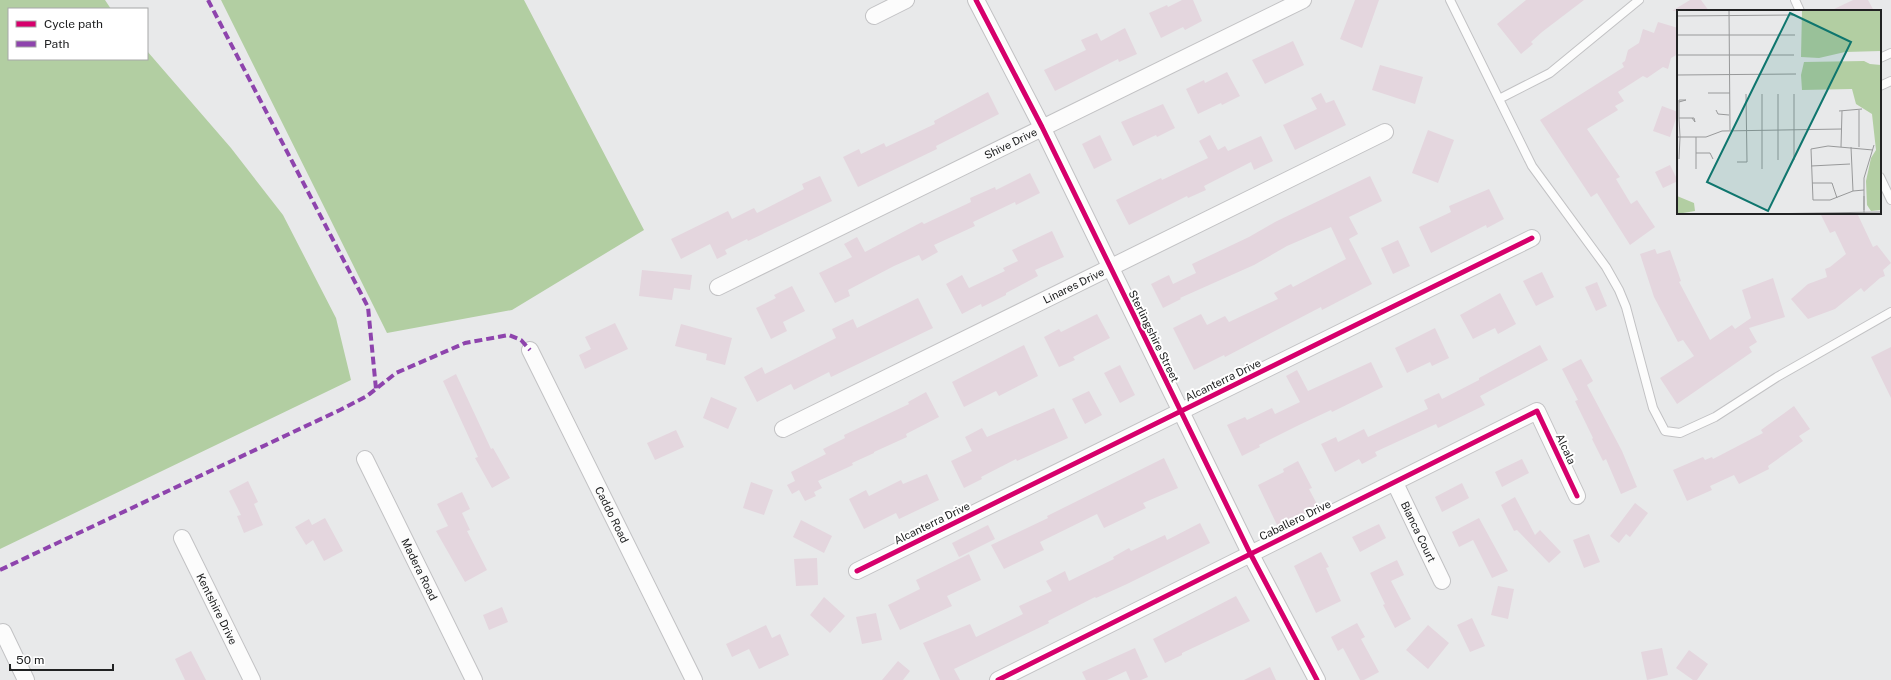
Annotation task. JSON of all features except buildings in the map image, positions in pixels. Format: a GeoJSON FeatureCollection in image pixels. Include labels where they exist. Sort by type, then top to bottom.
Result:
{"type":"FeatureCollection","features":[{"type":"Feature","properties":{"kind":"street"},"geometry":{"type":"LineString","coordinates":[[874,16],[906,0]]}},
{"type":"Feature","properties":{"kind":"street","name":"Sterlingshire Street"},"geometry":{"type":"LineString","coordinates":[[976,0],[1042,127],[1250,553],[1317,680]]}},
{"type":"Feature","properties":{"kind":"street","name":"Shive Drive"},"geometry":{"type":"LineString","coordinates":[[718,287],[1303,0]]}},
{"type":"Feature","properties":{"kind":"street","name":"Linares Drive"},"geometry":{"type":"LineString","coordinates":[[783,429],[1385,132]]}},
{"type":"Feature","properties":{"kind":"street","name":"Alcanterra Drive"},"geometry":{"type":"LineString","coordinates":[[857,571],[1532,238]]}},
{"type":"Feature","properties":{"kind":"street","name":"Caddo Road"},"geometry":{"type":"LineString","coordinates":[[530,350],[694,680]]}},
{"type":"Feature","properties":{"kind":"street","name":"Caballero Drive"},"geometry":{"type":"LineString","coordinates":[[998,680],[1537,411]]}},
{"type":"Feature","properties":{"kind":"street","name":"Alcala"},"geometry":{"type":"LineString","coordinates":[[1537,411],[1577,496]]}},
{"type":"Feature","properties":{"kind":"street","name":"Madera Road"},"geometry":{"type":"LineString","coordinates":[[365,459],[474,680]]}},
{"type":"Feature","properties":{"kind":"street","name":"Bianca Court"},"geometry":{"type":"LineString","coordinates":[[1394,483],[1442,581]]}},
{"type":"Feature","properties":{"kind":"street","name":"Kentshire Drive"},"geometry":{"type":"LineString","coordinates":[[182,538],[252,680]]}},
{"type":"Feature","properties":{"kind":"street"},"geometry":{"type":"LineString","coordinates":[[3,632],[26,680]]}},
{"type":"Feature","properties":{"kind":"lane"},"geometry":{"type":"LineString","coordinates":[[1450,0],[1532,166],[1606,267],[1619,290],[1626,307],[1653,408],[1665,431],[1680,433],[1715,417],[1777,377],[1891,312]]}},
{"type":"Feature","properties":{"kind":"lane"},"geometry":{"type":"LineString","coordinates":[[1499,99],[1550,73],[1639,0]]}},
{"type":"Feature","properties":{"kind":"lane"},"geometry":{"type":"LineString","coordinates":[[1795,0],[1800,10]]}},
{"type":"Feature","properties":{"kind":"lane"},"geometry":{"type":"LineString","coordinates":[[1881,58],[1891,53]]}},
{"type":"Feature","properties":{"kind":"lane"},"geometry":{"type":"LineString","coordinates":[[1881,86],[1891,81]]}},
{"type":"Feature","properties":{"kind":"lane"},"geometry":{"type":"LineString","coordinates":[[1881,179],[1891,200]]}},
{"type":"Feature","properties":{"kind":"green space"},"geometry":{"type":"Polygon","coordinates":[[[0,0],[105,0],[110,8],[8,8],[8,60],[148,60],[148,52],[231,148],[283,215],[336,318],[351,380],[0,549],[0,0]]]}},
{"type":"Feature","properties":{"kind":"green space"},"geometry":{"type":"Polygon","coordinates":[[[221,0],[524,0],[644,230],[512,310],[387,333],[221,0]]]}},
{"type":"Feature","properties":{"kind":"marked path"},"geometry":{"type":"LineString","coordinates":[[208,0],[368,307],[376,389]]}},
{"type":"Feature","properties":{"kind":"marked path"},"geometry":{"type":"LineString","coordinates":[[0,570],[340,410],[367,396],[396,373],[465,343],[509,335],[521,340],[530,350]]}},
{"type":"Feature","properties":{"kind":"cycle path"},"geometry":{"type":"LineString","coordinates":[[976,0],[1042,127],[1250,553],[1317,680]]}},
{"type":"Feature","properties":{"kind":"cycle path"},"geometry":{"type":"LineString","coordinates":[[857,571],[1532,238]]}},
{"type":"Feature","properties":{"kind":"cycle path"},"geometry":{"type":"LineString","coordinates":[[998,680],[1537,411],[1577,496]]}}]}
